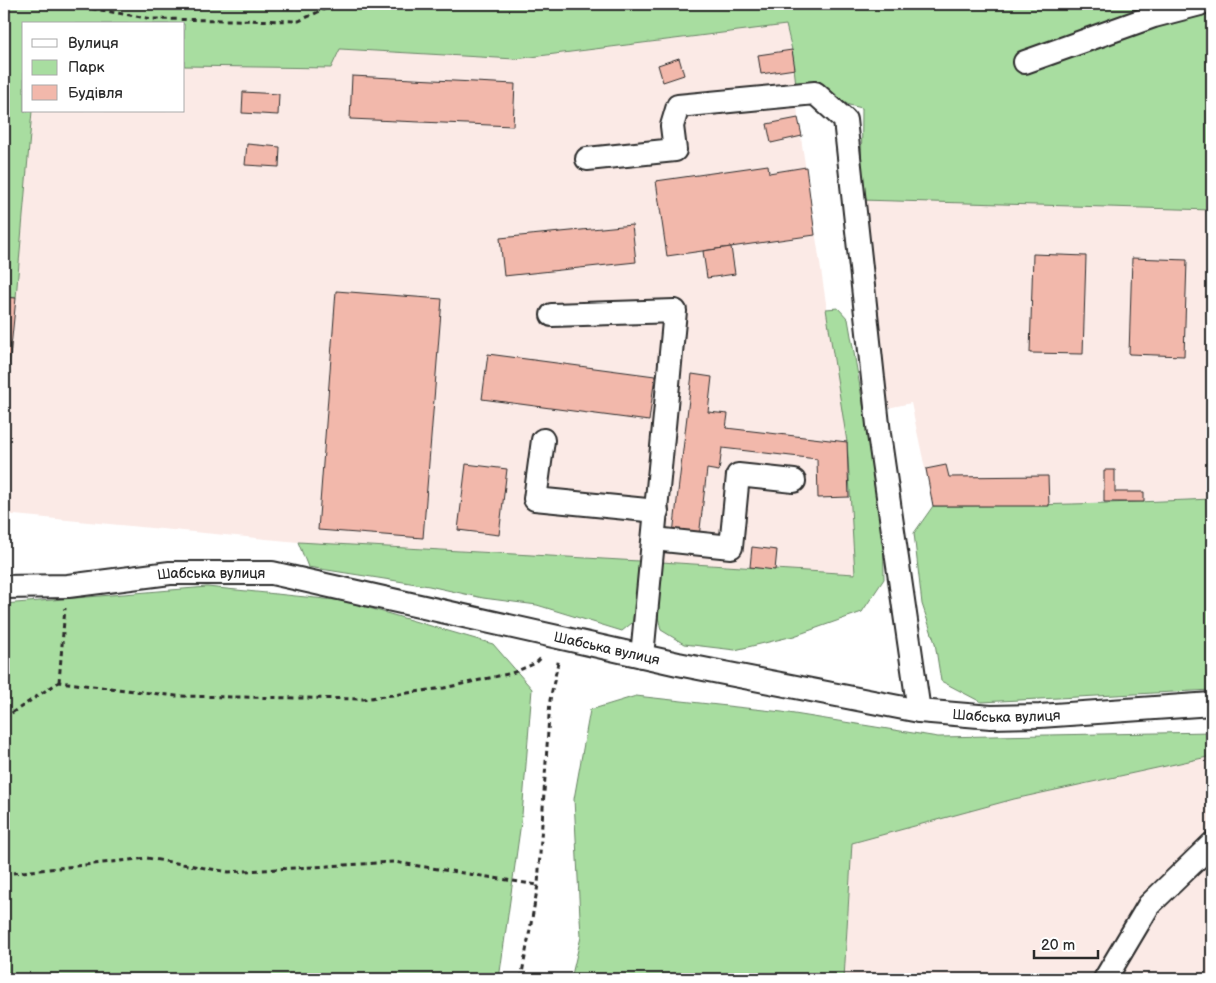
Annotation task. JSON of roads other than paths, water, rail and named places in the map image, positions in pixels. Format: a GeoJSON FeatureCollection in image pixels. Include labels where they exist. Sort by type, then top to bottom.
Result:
{"type":"FeatureCollection","features":[{"type":"Feature","properties":{"kind":"street"},"geometry":{"type":"LineString","coordinates":[[1025,62],[1154,16],[1200,4]]}},
{"type":"Feature","properties":{"kind":"street"},"geometry":{"type":"LineString","coordinates":[[588,160],[675,150],[672,126],[678,106],[815,94],[845,120],[879,434],[919,711]]}},
{"type":"Feature","properties":{"kind":"street"},"geometry":{"type":"LineString","coordinates":[[552,316],[675,311],[642,656]]}},
{"type":"Feature","properties":{"kind":"street"},"geometry":{"type":"LineString","coordinates":[[543,440],[535,499],[657,511]]}},
{"type":"Feature","properties":{"kind":"street"},"geometry":{"type":"LineString","coordinates":[[654,539],[731,547],[738,475],[794,481]]}},
{"type":"Feature","properties":{"kind":"street","name":"Шабська вулиця"},"geometry":{"type":"LineString","coordinates":[[4,586],[68,586],[170,573],[272,573],[642,656],[919,711],[991,717],[1212,704]]}},
{"type":"Feature","properties":{"kind":"street"},"geometry":{"type":"LineString","coordinates":[[1105,979],[1149,905],[1212,844]]}}]}
